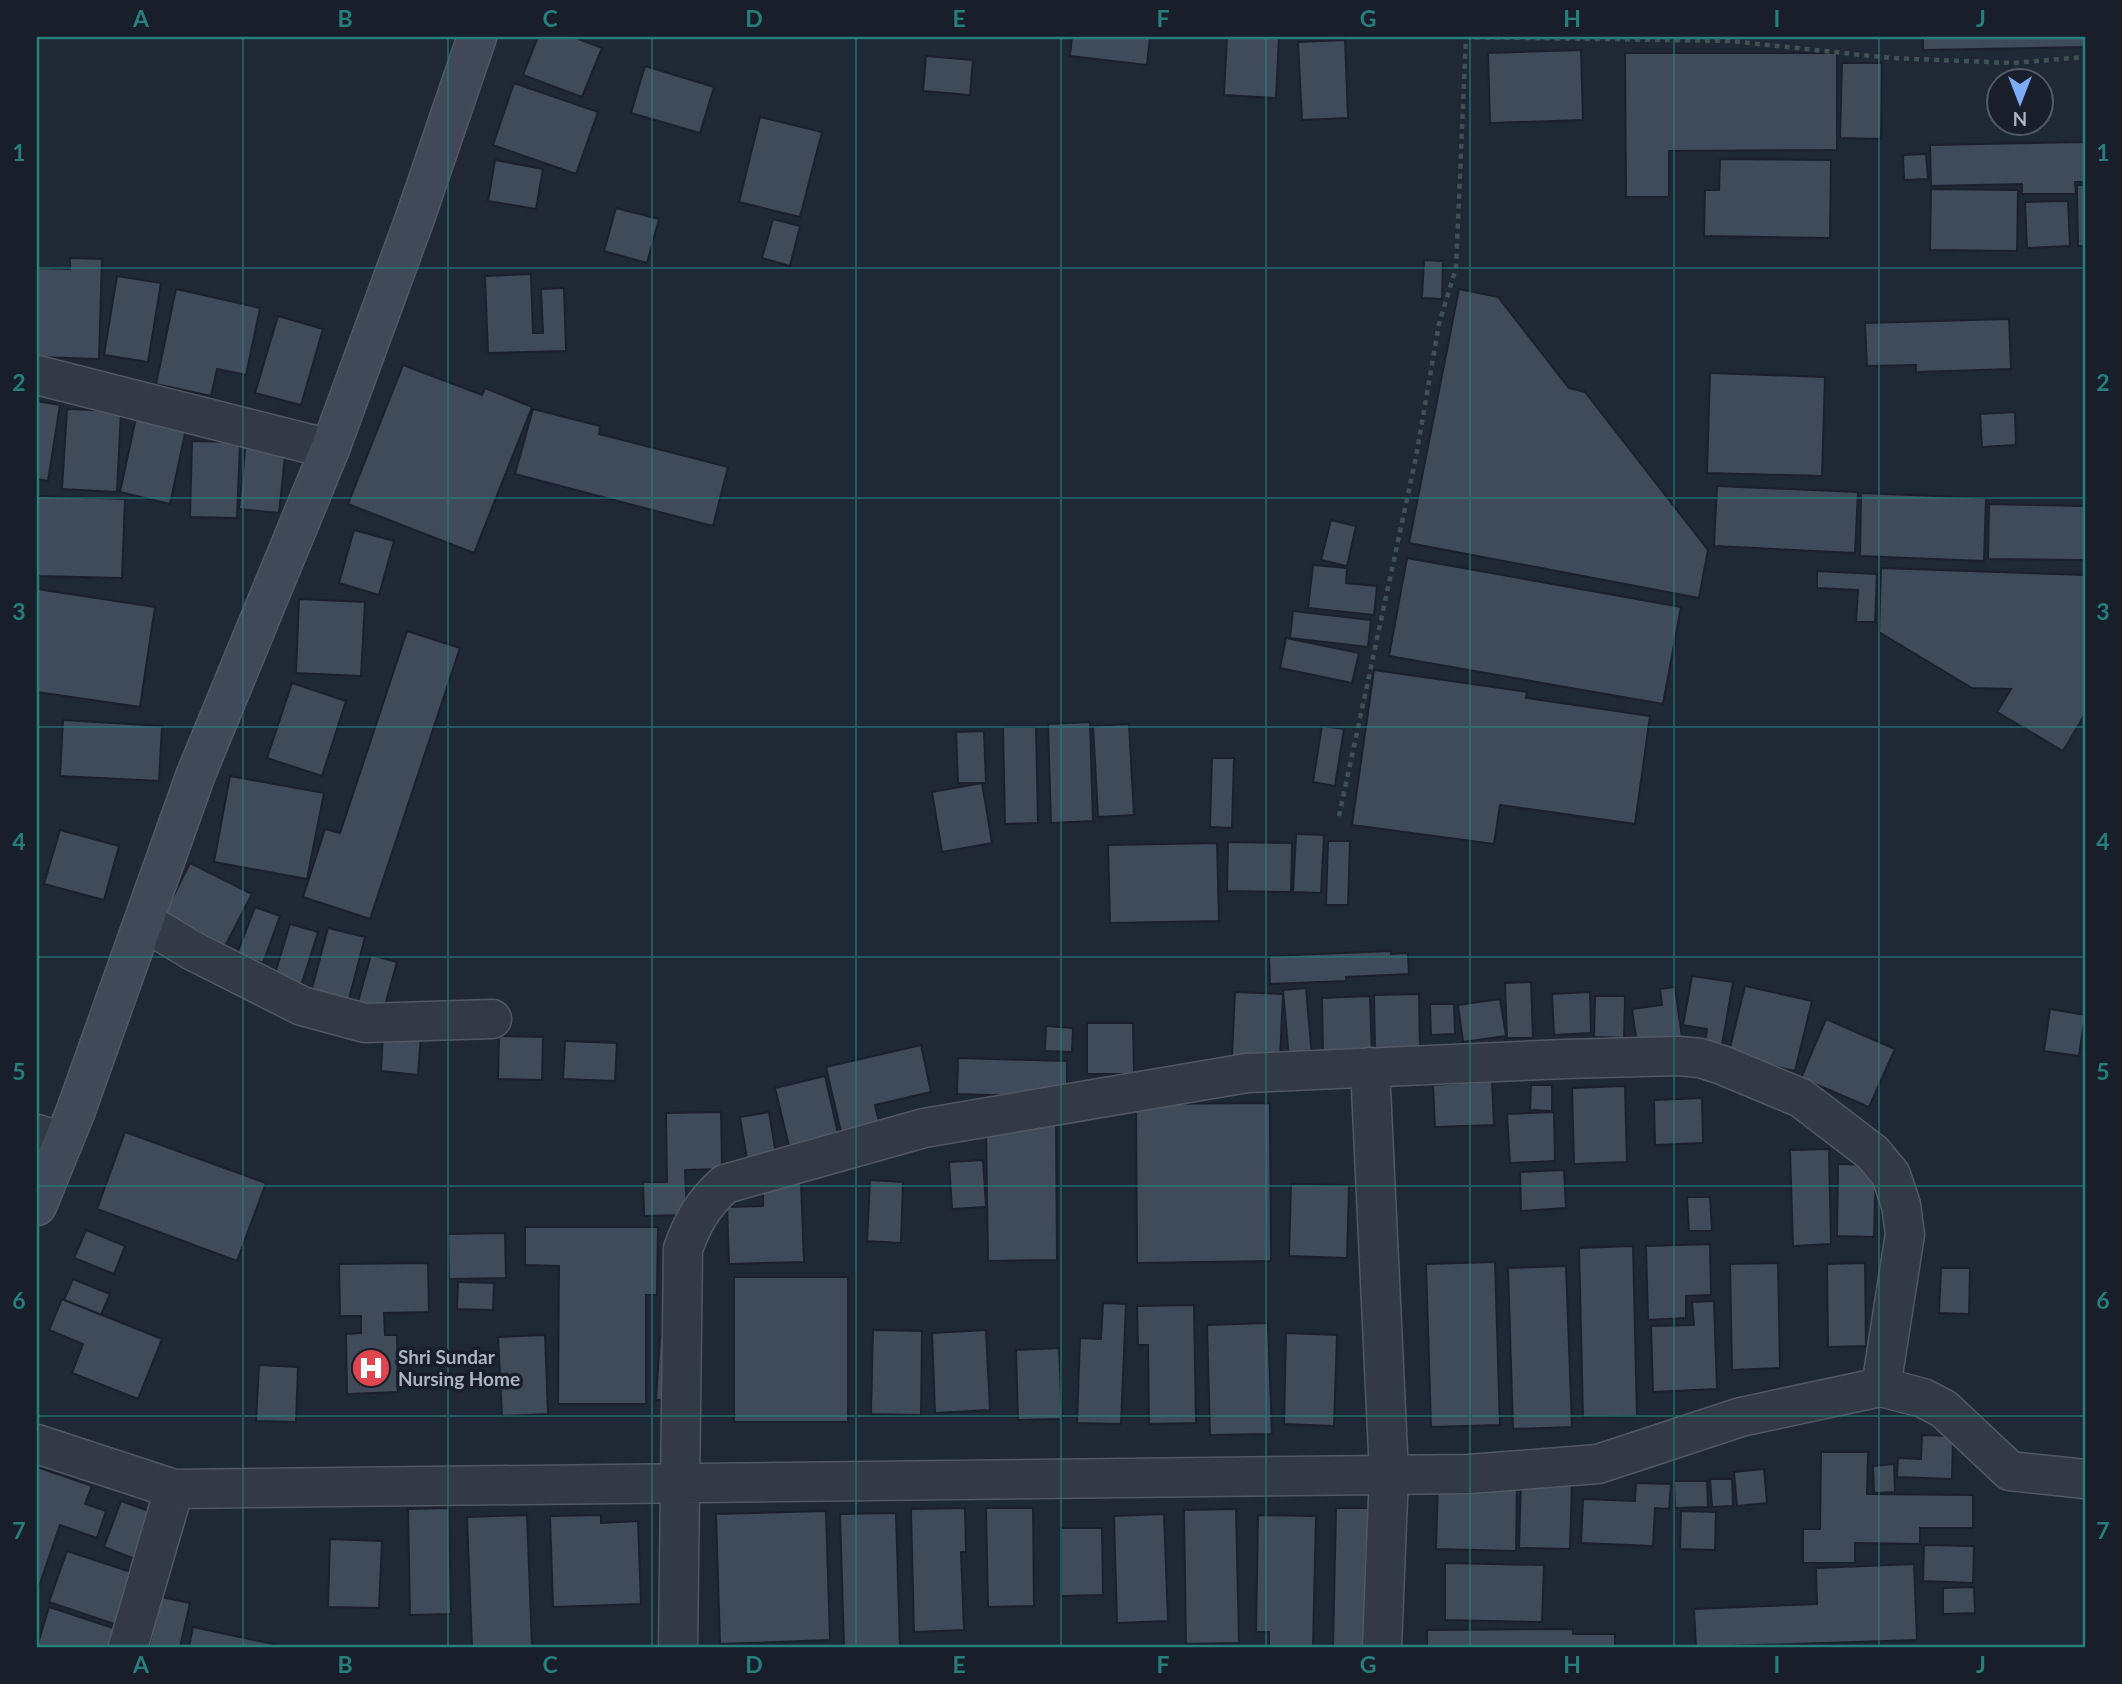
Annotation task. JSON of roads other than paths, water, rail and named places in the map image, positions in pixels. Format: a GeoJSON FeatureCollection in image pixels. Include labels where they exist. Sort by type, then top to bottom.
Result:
{"type":"FeatureCollection","features":[{"type":"Feature","properties":{"kind":"street"},"geometry":{"type":"LineString","coordinates":[[37,1206],[58,1130],[142,930],[196,774],[330,449],[415,218],[477,37]]}},
{"type":"Feature","properties":{"kind":"street"},"geometry":{"type":"LineString","coordinates":[[37,375],[330,449]]}},
{"type":"Feature","properties":{"kind":"street"},"geometry":{"type":"LineString","coordinates":[[142,930],[194,951],[302,1006],[365,1023],[492,1019]]}},
{"type":"Feature","properties":{"kind":"street"},"geometry":{"type":"LineString","coordinates":[[677,1647],[683,1249],[689,1233],[707,1200],[725,1184],[924,1128],[1247,1073],[1679,1056],[1722,1065],[1801,1098],[1881,1160],[1891,1175],[1899,1195],[1904,1220],[1903,1255],[1881,1387]]}},
{"type":"Feature","properties":{"kind":"street"},"geometry":{"type":"LineString","coordinates":[[1370,1067],[1389,1474],[1382,1647]]}},
{"type":"Feature","properties":{"kind":"street"},"geometry":{"type":"LineString","coordinates":[[37,1444],[174,1489],[1469,1474],[1598,1464],[1741,1417],[1881,1387],[1923,1398],[1944,1409],[2010,1471],[2085,1479]]}},
{"type":"Feature","properties":{"kind":"street"},"geometry":{"type":"LineString","coordinates":[[128,1647],[174,1489]]}},
{"type":"Feature","properties":{"kind":"place","name":"Shri Sundar Nursing Home"},"geometry":{"type":"Point","coordinates":[371,1368]}}]}
